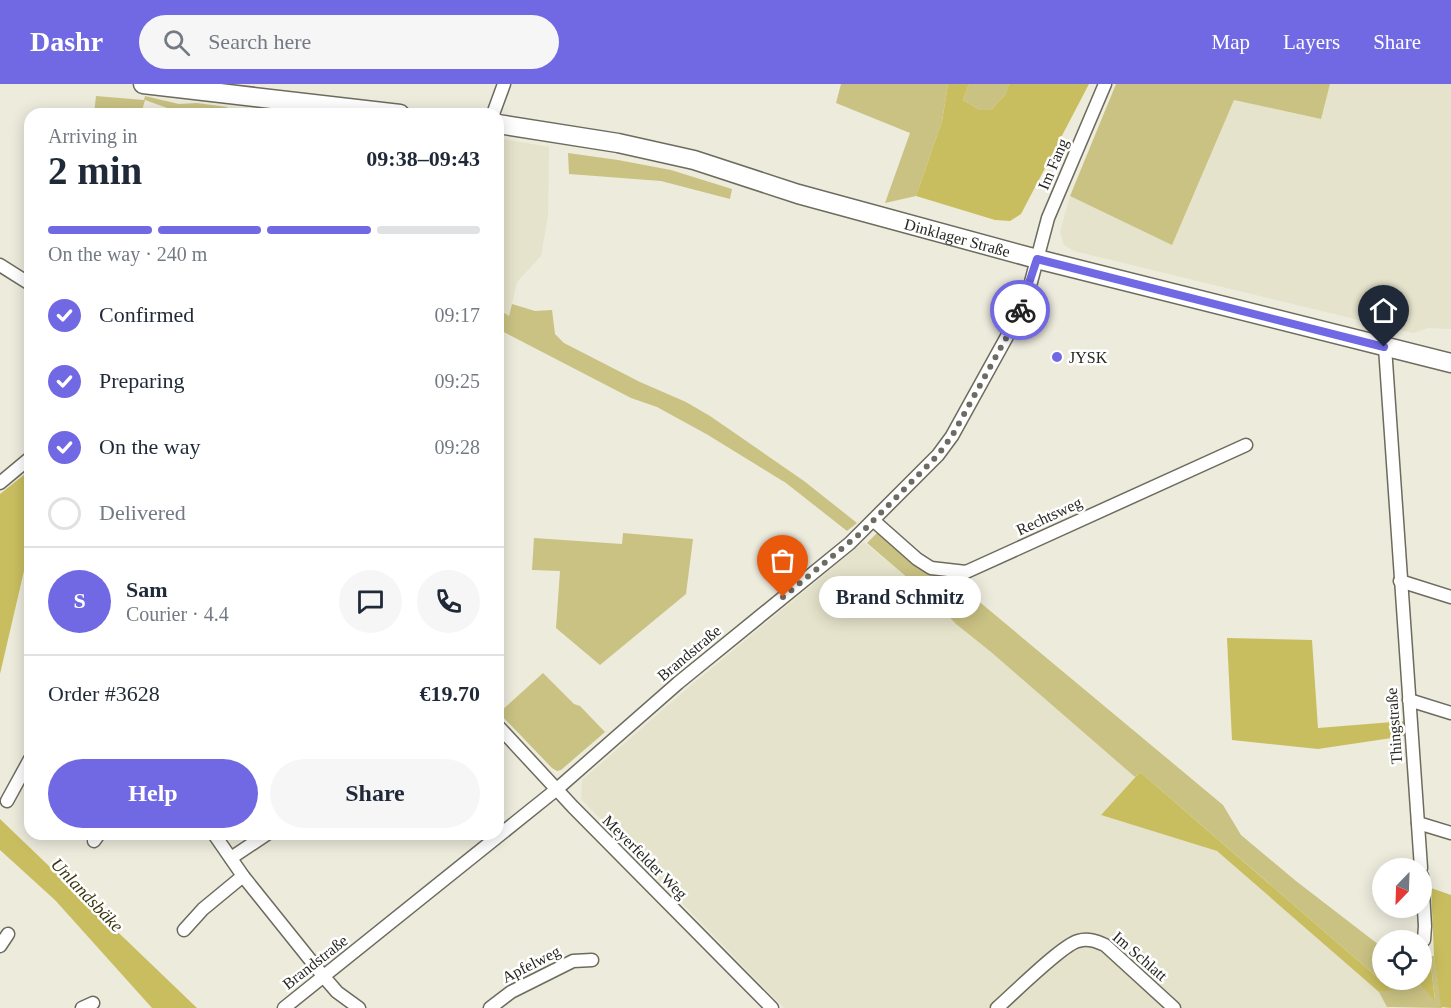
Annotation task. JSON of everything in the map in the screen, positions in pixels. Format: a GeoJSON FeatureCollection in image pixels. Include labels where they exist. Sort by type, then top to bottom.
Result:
{"type":"FeatureCollection","features":[{"type":"Feature","properties":{"kind":"main road"},"geometry":{"type":"LineString","coordinates":[[143,84],[204,88],[355,108]]}},
{"type":"Feature","properties":{"kind":"main road","name":"Dinklager Straße"},"geometry":{"type":"LineString","coordinates":[[504,125],[618,143],[694,160],[798,194],[1037,259],[1384,347],[1449,358]]}},
{"type":"Feature","properties":{"kind":"street"},"geometry":{"type":"LineString","coordinates":[[495,108],[504,84]]}},
{"type":"Feature","properties":{"kind":"street","name":"Im Fang"},"geometry":{"type":"LineString","coordinates":[[1037,259],[1048,218],[1106,84]]}},
{"type":"Feature","properties":{"kind":"street","name":"Brandstraße"},"geometry":{"type":"LineString","coordinates":[[504,832],[686,677],[850,543],[938,455],[952,436],[1015,322],[1037,259]]}},
{"type":"Feature","properties":{"kind":"street"},"geometry":{"type":"LineString","coordinates":[[0,265],[24,280]]}},
{"type":"Feature","properties":{"kind":"street","name":"Thingstraße"},"geometry":{"type":"LineString","coordinates":[[1384,347],[1421,858]]}},
{"type":"Feature","properties":{"kind":"street","name":"Rechtsweg"},"geometry":{"type":"LineString","coordinates":[[874,521],[930,568],[966,572],[1246,445]]}},
{"type":"Feature","properties":{"kind":"street"},"geometry":{"type":"LineString","coordinates":[[0,483],[24,463]]}},
{"type":"Feature","properties":{"kind":"street"},"geometry":{"type":"LineString","coordinates":[[1400,581],[1451,597]]}},
{"type":"Feature","properties":{"kind":"street"},"geometry":{"type":"LineString","coordinates":[[1409,700],[1451,713]]}},
{"type":"Feature","properties":{"kind":"street","name":"Meyerfelder Weg"},"geometry":{"type":"LineString","coordinates":[[504,732],[573,807],[772,1008]]}},
{"type":"Feature","properties":{"kind":"street"},"geometry":{"type":"LineString","coordinates":[[7,801],[24,770]]}},
{"type":"Feature","properties":{"kind":"street"},"geometry":{"type":"LineString","coordinates":[[1418,823],[1451,833]]}},
{"type":"Feature","properties":{"kind":"street"},"geometry":{"type":"LineString","coordinates":[[218,840],[243,876],[324,977],[337,992],[359,1008]]}},
{"type":"Feature","properties":{"kind":"street"},"geometry":{"type":"LineString","coordinates":[[231,858],[258,840]]}},
{"type":"Feature","properties":{"kind":"street","name":"Brandstraße"},"geometry":{"type":"LineString","coordinates":[[284,1008],[494,840]]}},
{"type":"Feature","properties":{"kind":"street"},"geometry":{"type":"LineString","coordinates":[[184,930],[202,909],[243,876]]}},
{"type":"Feature","properties":{"kind":"street"},"geometry":{"type":"LineString","coordinates":[[0,946],[8,934]]}},
{"type":"Feature","properties":{"kind":"street","name":"Im Schlatt"},"geometry":{"type":"LineString","coordinates":[[997,1008],[1068,945],[1085,940],[1094,940],[1105,945],[1174,1008]]}},
{"type":"Feature","properties":{"kind":"street","name":"Apfelweg"},"geometry":{"type":"LineString","coordinates":[[490,1008],[511,992],[573,961],[592,960]]}},
{"type":"Feature","properties":{"kind":"shaded area"},"geometry":{"type":"Polygon","coordinates":[[[841,84],[948,84],[942,121],[916,196],[885,203],[910,133],[836,103],[841,84]]]}},
{"type":"Feature","properties":{"kind":"shaded area"},"geometry":{"type":"Polygon","coordinates":[[[948,84],[969,84],[963,100],[980,110],[991,110],[1005,95],[1009,84],[1089,84],[1021,214],[1010,221],[995,220],[916,196],[942,121],[948,84]]]}},
{"type":"Feature","properties":{"kind":"shaded area"},"geometry":{"type":"Polygon","coordinates":[[[969,84],[1009,84],[1005,95],[991,110],[980,110],[963,100],[969,84]]]}},
{"type":"Feature","properties":{"kind":"shaded area"},"geometry":{"type":"Polygon","coordinates":[[[1116,84],[1330,84],[1321,119],[1234,100],[1172,245],[1070,196],[1116,84]]]}},
{"type":"Feature","properties":{"kind":"shaded area"},"geometry":{"type":"Polygon","coordinates":[[[1330,84],[1451,84],[1451,329],[1428,328],[1413,333],[1074,251],[1064,245],[1060,232],[1070,196],[1172,244],[1234,99],[1320,119],[1330,84]]]}},
{"type":"Feature","properties":{"kind":"shaded area"},"geometry":{"type":"Polygon","coordinates":[[[96,96],[144,100],[145,96],[179,104],[197,103],[227,107],[167,108],[145,100],[143,108],[95,108],[96,96]]]}},
{"type":"Feature","properties":{"kind":"shaded area"},"geometry":{"type":"Polygon","coordinates":[[[504,139],[549,147],[548,216],[541,256],[517,282],[509,316],[504,313],[504,139]]]}},
{"type":"Feature","properties":{"kind":"shaded area"},"geometry":{"type":"Polygon","coordinates":[[[568,153],[671,170],[732,189],[730,199],[661,181],[569,174],[568,153]]]}},
{"type":"Feature","properties":{"kind":"shaded area"},"geometry":{"type":"Polygon","coordinates":[[[512,304],[535,311],[552,310],[555,334],[564,343],[710,416],[804,481],[857,523],[847,531],[786,483],[708,435],[657,407],[631,398],[504,332],[504,313],[509,316],[512,304]]]}},
{"type":"Feature","properties":{"kind":"shaded area"},"geometry":{"type":"Polygon","coordinates":[[[24,475],[24,571],[0,674],[0,494],[24,475]]]}},
{"type":"Feature","properties":{"kind":"shaded area"},"geometry":{"type":"Polygon","coordinates":[[[886,524],[1223,805],[1241,835],[1372,940],[1372,973],[1140,772],[1135,777],[956,624],[931,598],[867,543],[886,524]]]}},
{"type":"Feature","properties":{"kind":"shaded area"},"geometry":{"type":"Polygon","coordinates":[[[623,533],[693,539],[686,594],[600,665],[556,628],[560,571],[532,570],[534,538],[622,544],[623,533]]]}},
{"type":"Feature","properties":{"kind":"shaded area"},"geometry":{"type":"Polygon","coordinates":[[[864,542],[1135,777],[1101,815],[1217,851],[1372,986],[1372,990],[1379,992],[1389,1008],[784,1008],[581,799],[582,780],[689,687],[864,542]]]}},
{"type":"Feature","properties":{"kind":"shaded area"},"geometry":{"type":"Polygon","coordinates":[[[1227,638],[1312,640],[1318,728],[1405,721],[1405,736],[1318,749],[1232,740],[1227,638]]]}},
{"type":"Feature","properties":{"kind":"shaded area"},"geometry":{"type":"Polygon","coordinates":[[[543,673],[605,732],[557,771],[504,718],[504,708],[543,673]]]}},
{"type":"Feature","properties":{"kind":"shaded area"},"geometry":{"type":"Polygon","coordinates":[[[1140,772],[1372,973],[1372,986],[1217,851],[1101,815],[1140,772]]]}},
{"type":"Feature","properties":{"kind":"shaded area"},"geometry":{"type":"Polygon","coordinates":[[[0,819],[197,1008],[152,1008],[55,900],[0,850],[0,819]]]}},
{"type":"Feature","properties":{"kind":"shaded area"},"geometry":{"type":"Polygon","coordinates":[[[1432,888],[1451,895],[1451,1008],[1441,1007],[1434,956],[1432,888]]]}},
{"type":"Feature","properties":{"kind":"shaded area"},"geometry":{"type":"Polygon","coordinates":[[[1432,956],[1434,956],[1442,1008],[1387,1007],[1379,992],[1426,990],[1435,1000],[1432,974],[1432,956]]]}},
{"type":"Feature","properties":{"kind":"shaded area"},"geometry":{"type":"Polygon","coordinates":[[[1432,974],[1435,1001],[1425,990],[1432,990],[1432,974]]]}},
{"type":"Feature","properties":{"kind":"waterway","name":"Unlandsbäke"},"geometry":{"type":"LineString","coordinates":[[0,826],[129,957]]}},
{"type":"Feature","properties":{"kind":"waterway","name":"Unlandsbäke"},"geometry":{"type":"LineString","coordinates":[[137,966],[174,1008]]}},
{"type":"Feature","properties":{"kind":"way so far"},"geometry":{"type":"LineString","coordinates":[[783,597],[850,543],[938,455],[952,436],[1020,310]]}},
{"type":"Feature","properties":{"kind":"place","name":"JYSK"},"geometry":{"type":"Point","coordinates":[1057,357]}},
{"type":"Feature","properties":{"kind":"place","name":"Brand Schmitz"},"geometry":{"type":"Point","coordinates":[783,597]}},
{"type":"Feature","properties":{"kind":"route"},"geometry":{"type":"LineString","coordinates":[[1020,310],[1037,259],[1384,347]]}}]}
